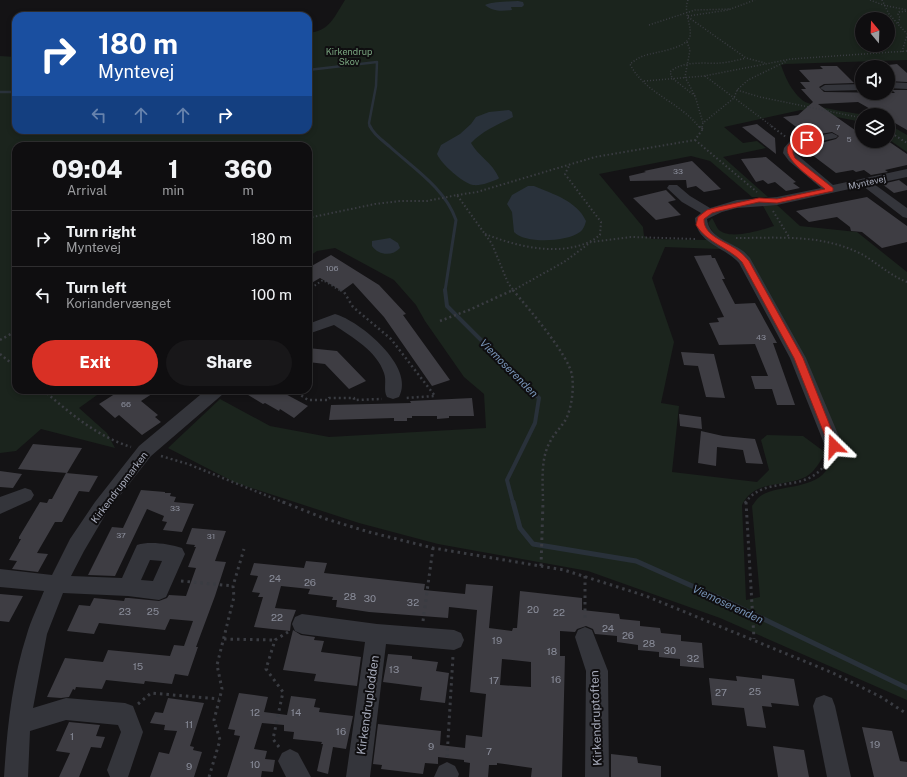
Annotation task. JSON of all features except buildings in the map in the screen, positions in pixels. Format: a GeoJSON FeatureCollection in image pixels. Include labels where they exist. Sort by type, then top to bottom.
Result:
{"type":"FeatureCollection","features":[{"type":"Feature","properties":{"kind":"street"},"geometry":{"type":"LineString","coordinates":[[825,88],[855,86]]}},
{"type":"Feature","properties":{"kind":"street"},"geometry":{"type":"LineString","coordinates":[[895,86],[907,86]]}},
{"type":"Feature","properties":{"kind":"street"},"geometry":{"type":"LineString","coordinates":[[831,190],[793,159],[790,153],[790,148],[794,143],[832,136]]}},
{"type":"Feature","properties":{"kind":"street","name":"Myntevej"},"geometry":{"type":"LineString","coordinates":[[709,212],[759,200],[777,201],[907,173]]}},
{"type":"Feature","properties":{"kind":"street"},"geometry":{"type":"LineString","coordinates":[[866,183],[907,214]]}},
{"type":"Feature","properties":{"kind":"street"},"geometry":{"type":"LineString","coordinates":[[674,188],[686,199],[709,212],[700,218],[700,225],[704,231],[713,239],[737,253],[745,261],[798,358],[834,446]]}},
{"type":"Feature","properties":{"kind":"street"},"geometry":{"type":"LineString","coordinates":[[312,328],[335,319],[363,338],[386,361],[392,374],[393,393]]}},
{"type":"Feature","properties":{"kind":"street","name":"Kirkendrupmarken"},"geometry":{"type":"LineString","coordinates":[[16,777],[19,723],[27,678],[37,634],[57,584],[101,507],[145,451],[212,394]]}},
{"type":"Feature","properties":{"kind":"street"},"geometry":{"type":"LineString","coordinates":[[0,506],[1,504],[25,495]]}},
{"type":"Feature","properties":{"kind":"street"},"geometry":{"type":"LineString","coordinates":[[0,578],[57,584],[128,587],[159,591],[176,554],[144,551],[128,587]]}},
{"type":"Feature","properties":{"kind":"street"},"geometry":{"type":"LineString","coordinates":[[302,624],[377,634],[421,636],[454,640]]}},
{"type":"Feature","properties":{"kind":"street","name":"Kirkendruplodden"},"geometry":{"type":"LineString","coordinates":[[358,777],[377,634]]}},
{"type":"Feature","properties":{"kind":"street","name":"Kirkendruptoften"},"geometry":{"type":"LineString","coordinates":[[585,638],[596,671],[597,777]]}},
{"type":"Feature","properties":{"kind":"street"},"geometry":{"type":"LineString","coordinates":[[824,706],[839,777]]}},
{"type":"Feature","properties":{"kind":"street"},"geometry":{"type":"LineString","coordinates":[[19,723],[66,709],[126,714],[132,732],[119,770]]}},
{"type":"Feature","properties":{"kind":"path"},"geometry":{"type":"LineString","coordinates":[[688,0],[686,5],[690,36],[687,42],[679,46],[642,56],[630,64],[632,70],[662,96],[689,115],[702,130]]}},
{"type":"Feature","properties":{"kind":"path"},"geometry":{"type":"LineString","coordinates":[[687,17],[731,9],[755,0]]}},
{"type":"Feature","properties":{"kind":"path"},"geometry":{"type":"LineString","coordinates":[[870,0],[907,11]]}},
{"type":"Feature","properties":{"kind":"path"},"geometry":{"type":"LineString","coordinates":[[882,0],[886,12],[907,34],[902,52]]}},
{"type":"Feature","properties":{"kind":"path"},"geometry":{"type":"LineString","coordinates":[[650,25],[687,12],[709,8],[731,9]]}},
{"type":"Feature","properties":{"kind":"path"},"geometry":{"type":"LineString","coordinates":[[898,23],[900,18],[898,14],[899,12],[907,11]]}},
{"type":"Feature","properties":{"kind":"path"},"geometry":{"type":"LineString","coordinates":[[687,17],[746,58],[766,63]]}},
{"type":"Feature","properties":{"kind":"path"},"geometry":{"type":"LineString","coordinates":[[312,217],[375,204],[400,201],[427,201],[492,188],[595,157],[695,140],[702,130],[703,123],[695,96],[685,77],[690,50],[687,42]]}},
{"type":"Feature","properties":{"kind":"path"},"geometry":{"type":"LineString","coordinates":[[644,81],[704,76],[790,59],[907,51]]}},
{"type":"Feature","properties":{"kind":"path"},"geometry":{"type":"LineString","coordinates":[[695,96],[672,78],[670,72],[672,69],[687,65],[717,64],[746,58]]}},
{"type":"Feature","properties":{"kind":"path"},"geometry":{"type":"LineString","coordinates":[[703,123],[734,98],[737,90],[748,80],[790,59]]}},
{"type":"Feature","properties":{"kind":"path"},"geometry":{"type":"LineString","coordinates":[[704,76],[794,143]]}},
{"type":"Feature","properties":{"kind":"path"},"geometry":{"type":"LineString","coordinates":[[737,90],[760,97],[855,117]]}},
{"type":"Feature","properties":{"kind":"path"},"geometry":{"type":"LineString","coordinates":[[895,135],[907,143]]}},
{"type":"Feature","properties":{"kind":"path"},"geometry":{"type":"LineString","coordinates":[[695,140],[767,200],[790,238]]}},
{"type":"Feature","properties":{"kind":"path"},"geometry":{"type":"LineString","coordinates":[[440,321],[466,312],[514,290],[554,268],[600,234],[600,222],[566,174],[571,164]]}},
{"type":"Feature","properties":{"kind":"path"},"geometry":{"type":"LineString","coordinates":[[457,195],[492,244],[508,283],[559,349],[568,363],[572,375],[572,399],[567,418],[549,444],[544,462],[541,566]]}},
{"type":"Feature","properties":{"kind":"path"},"geometry":{"type":"LineString","coordinates":[[484,234],[500,241],[522,247],[544,248],[574,247],[612,238],[634,237],[713,239],[790,238],[826,241],[842,245],[859,253],[907,282]]}},
{"type":"Feature","properties":{"kind":"path"},"geometry":{"type":"LineString","coordinates":[[0,340],[12,333]]}},
{"type":"Feature","properties":{"kind":"path"},"geometry":{"type":"LineString","coordinates":[[0,354],[12,364]]}},
{"type":"Feature","properties":{"kind":"path"},"geometry":{"type":"LineString","coordinates":[[48,394],[76,418],[96,432],[120,444],[188,464],[326,519],[369,532],[433,548],[541,566],[586,576],[646,596],[833,673],[881,697],[907,714]]}},
{"type":"Feature","properties":{"kind":"path"},"geometry":{"type":"LineString","coordinates":[[754,640],[753,603],[745,504],[752,494],[767,488],[801,481],[815,476],[824,469],[834,446]]}},
{"type":"Feature","properties":{"kind":"path"},"geometry":{"type":"LineString","coordinates":[[421,636],[433,548]]}},
{"type":"Feature","properties":{"kind":"path"},"geometry":{"type":"LineString","coordinates":[[209,777],[220,740],[214,720],[222,689],[217,665],[234,597],[232,586],[244,549]]}},
{"type":"Feature","properties":{"kind":"path"},"geometry":{"type":"LineString","coordinates":[[585,638],[586,576]]}},
{"type":"Feature","properties":{"kind":"path"},"geometry":{"type":"LineString","coordinates":[[164,579],[232,586]]}},
{"type":"Feature","properties":{"kind":"path"},"geometry":{"type":"LineString","coordinates":[[224,639],[275,640],[302,624]]}},
{"type":"Feature","properties":{"kind":"path"},"geometry":{"type":"LineString","coordinates":[[275,640],[266,669],[283,692],[273,739],[295,769]]}},
{"type":"Feature","properties":{"kind":"path"},"geometry":{"type":"LineString","coordinates":[[446,776],[454,640]]}},
{"type":"Feature","properties":{"kind":"path"},"geometry":{"type":"LineString","coordinates":[[126,714],[151,693],[219,699]]}},
{"type":"Feature","properties":{"kind":"green space","name":"Kirkendrup Skov"},"geometry":{"type":"Polygon","coordinates":[[[345,0],[907,0],[907,60],[855,60],[855,62],[781,65],[784,74],[794,92],[801,99],[812,105],[855,113],[855,121],[801,110],[724,127],[743,143],[757,141],[766,148],[723,157],[768,197],[752,197],[710,161],[691,156],[599,174],[643,227],[644,236],[652,239],[707,240],[722,246],[719,249],[665,247],[652,278],[674,342],[661,403],[679,406],[672,472],[757,482],[769,470],[761,440],[767,435],[803,436],[826,453],[813,471],[803,478],[756,490],[748,496],[742,505],[746,600],[760,597],[752,506],[762,495],[804,484],[819,477],[828,468],[834,452],[744,253],[718,237],[710,228],[708,223],[712,218],[718,229],[730,234],[745,234],[761,230],[774,226],[762,204],[777,205],[800,226],[857,232],[907,272],[907,700],[720,618],[588,571],[438,544],[359,523],[236,483],[168,448],[220,399],[270,426],[329,437],[486,428],[484,394],[464,377],[425,321],[416,305],[394,280],[335,248],[317,251],[312,254],[312,142],[12,142],[12,394],[98,394],[79,408],[107,433],[115,448],[41,429],[16,451],[0,453],[0,56],[12,57],[12,134],[312,134],[312,32],[322,29],[331,22],[345,0]]]}},
{"type":"Feature","properties":{"kind":"green space"},"geometry":{"type":"Polygon","coordinates":[[[895,128],[907,135],[907,152],[895,144],[895,128]]]}},
{"type":"Feature","properties":{"kind":"shaded area"},"geometry":{"type":"Polygon","coordinates":[[[496,2],[523,2],[524,5],[522,7],[511,7],[512,10],[494,10],[485,5],[496,2]]]}},
{"type":"Feature","properties":{"kind":"shaded area"},"geometry":{"type":"Polygon","coordinates":[[[509,110],[512,112],[513,117],[485,131],[471,143],[477,152],[496,172],[499,178],[498,179],[479,185],[469,184],[453,172],[439,158],[437,154],[441,145],[460,134],[476,117],[489,112],[509,110]]]}},
{"type":"Feature","properties":{"kind":"shaded area"},"geometry":{"type":"Polygon","coordinates":[[[528,186],[534,186],[571,203],[582,214],[586,221],[582,230],[574,235],[556,240],[536,240],[519,236],[514,232],[512,212],[507,204],[512,195],[528,186]]]}},
{"type":"Feature","properties":{"kind":"shaded area"},"geometry":{"type":"Polygon","coordinates":[[[390,238],[398,243],[400,248],[393,253],[381,253],[372,246],[372,241],[390,238]]]}},
{"type":"Feature","properties":{"kind":"waterway","name":"Viemoserenden"},"geometry":{"type":"LineString","coordinates":[[312,70],[377,62],[376,86],[369,123],[370,127]]}},
{"type":"Feature","properties":{"kind":"waterway","name":"Viemoserenden"},"geometry":{"type":"LineString","coordinates":[[0,92],[12,92]]}},
{"type":"Feature","properties":{"kind":"waterway","name":"Viemoserenden"},"geometry":{"type":"LineString","coordinates":[[370,126],[378,137],[436,188],[451,209],[456,220],[445,291]]}},
{"type":"Feature","properties":{"kind":"waterway","name":"Viemoserenden"},"geometry":{"type":"LineString","coordinates":[[445,291],[447,306],[539,398],[535,423],[507,480],[513,503]]}},
{"type":"Feature","properties":{"kind":"waterway","name":"Viemoserenden"},"geometry":{"type":"LineString","coordinates":[[513,502],[520,528],[533,544],[636,561],[728,602],[907,688]]}},
{"type":"Feature","properties":{"kind":"route"},"geometry":{"type":"LineString","coordinates":[[807,140],[794,143],[790,148],[790,153],[793,159],[831,190],[777,201],[759,200],[718,209],[709,212],[700,218],[700,225],[713,239],[727,246],[745,261],[789,339],[834,446]]}}]}
